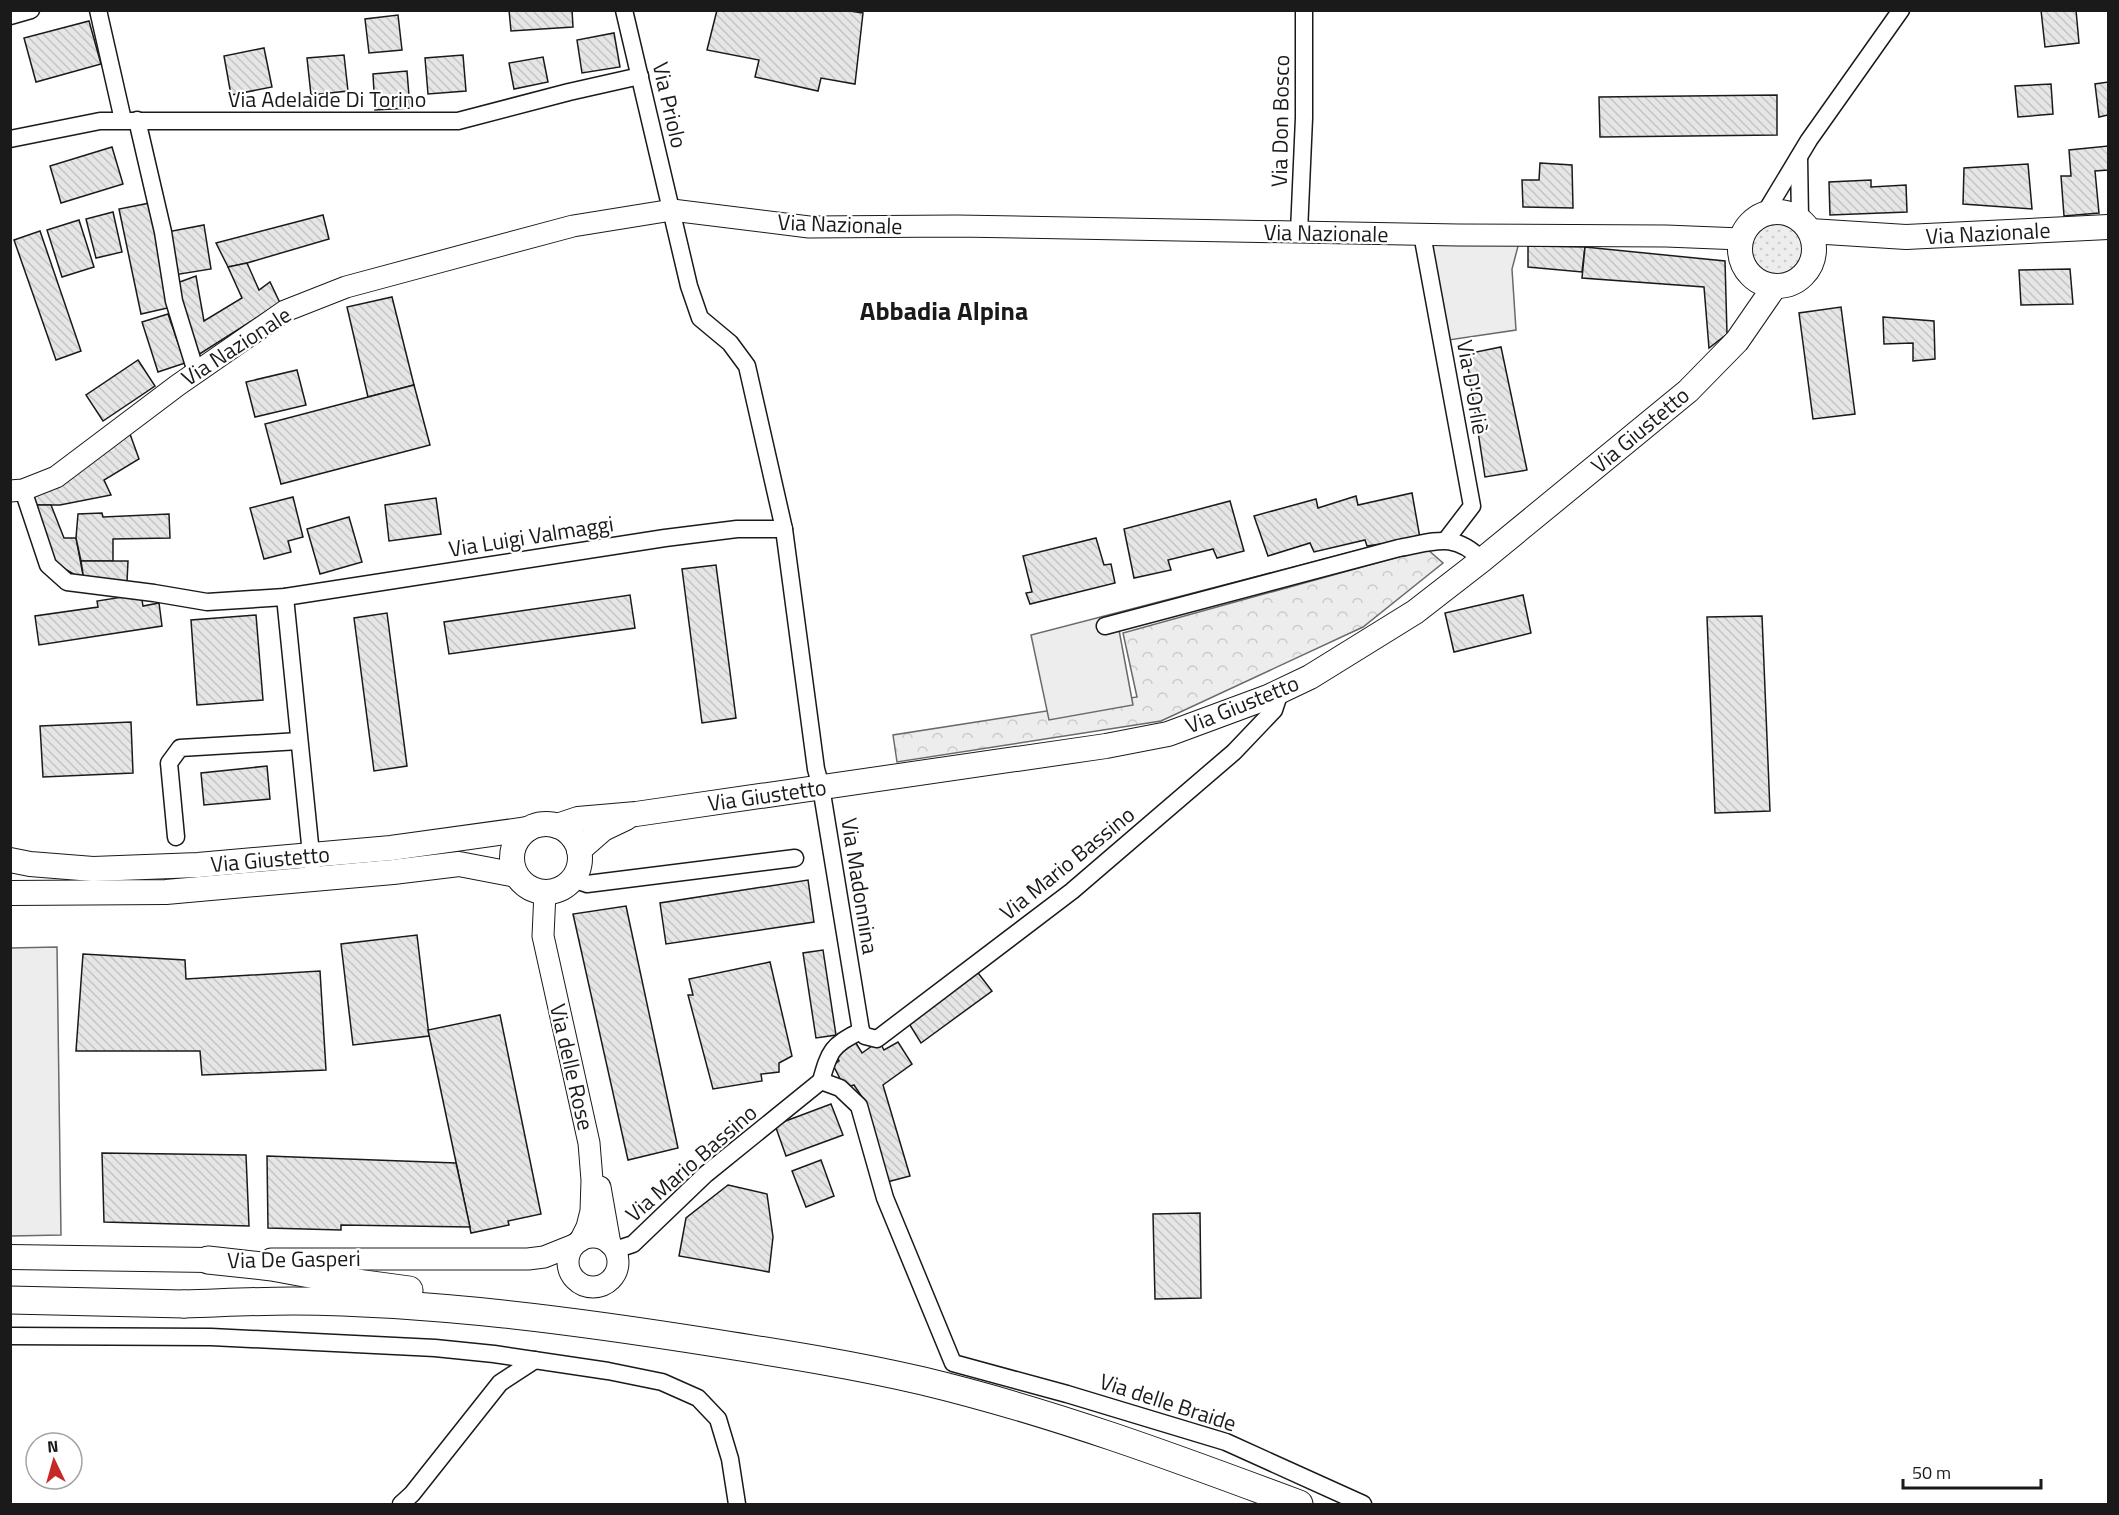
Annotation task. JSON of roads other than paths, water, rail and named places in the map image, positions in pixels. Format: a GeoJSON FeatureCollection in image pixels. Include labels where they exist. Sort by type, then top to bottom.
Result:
{"type":"FeatureCollection","features":[{"type":"Feature","properties":{"kind":"main road","name":"Via Nazionale"},"geometry":{"type":"LineString","coordinates":[[1765,213],[1789,213],[1805,225],[1867,236],[1906,237],[2109,228]]}},
{"type":"Feature","properties":{"kind":"main road"},"geometry":{"type":"LineString","coordinates":[[1764,282],[1747,272],[1740,256],[1741,239],[1746,228],[1754,219],[1765,213]]}},
{"type":"Feature","properties":{"kind":"main road"},"geometry":{"type":"LineString","coordinates":[[1805,225],[1814,242],[1811,263]]}},
{"type":"Feature","properties":{"kind":"main road","name":"Via Nazionale"},"geometry":{"type":"LineString","coordinates":[[1764,282],[1786,285],[1797,281],[1811,263],[1867,236]]}},
{"type":"Feature","properties":{"kind":"main road","name":"Via Giustetto"},"geometry":{"type":"LineString","coordinates":[[557,826],[578,819],[636,814],[1106,746],[1168,734],[1280,692],[1310,677],[1414,612],[1482,560],[1688,391],[1737,341],[1749,308],[1764,282]]}},
{"type":"Feature","properties":{"kind":"main road","name":"Via Giustetto"},"geometry":{"type":"LineString","coordinates":[[579,850],[603,829],[636,814]]}},
{"type":"Feature","properties":{"kind":"main road"},"geometry":{"type":"LineString","coordinates":[[537,825],[557,826],[567,831],[575,840],[580,860],[578,870],[565,886],[545,892],[533,890],[523,884],[516,875],[512,865],[514,844],[520,835],[537,825]]}},
{"type":"Feature","properties":{"kind":"main road","name":"Via Giustetto"},"geometry":{"type":"LineString","coordinates":[[10,860],[30,864],[93,869],[198,865],[392,848],[528,829]]}},
{"type":"Feature","properties":{"kind":"main road","name":"Via Giustetto"},"geometry":{"type":"LineString","coordinates":[[10,893],[166,892],[312,880],[459,864],[516,875]]}},
{"type":"Feature","properties":{"kind":"main road"},"geometry":{"type":"LineString","coordinates":[[92,894],[93,869]]}},
{"type":"Feature","properties":{"kind":"main road","name":"Via De Gasperi"},"geometry":{"type":"LineString","coordinates":[[10,1257],[208,1260]]}},
{"type":"Feature","properties":{"kind":"main road"},"geometry":{"type":"LineString","coordinates":[[208,1260],[272,1267],[364,1284],[515,1305],[556,1320]]}},
{"type":"Feature","properties":{"kind":"main road"},"geometry":{"type":"LineString","coordinates":[[10,1300],[184,1304],[305,1302],[411,1306],[556,1320],[817,1359],[924,1382],[1035,1412],[1122,1439],[1299,1504]]}},
{"type":"Feature","properties":{"kind":"main road"},"geometry":{"type":"LineString","coordinates":[[184,1304],[286,1316],[409,1320],[523,1330],[690,1354],[811,1376],[926,1401],[1049,1435],[1120,1457],[1249,1504]]}},
{"type":"Feature","properties":{"kind":"street"},"geometry":{"type":"LineString","coordinates":[[10,16],[31,10]]}},
{"type":"Feature","properties":{"kind":"street"},"geometry":{"type":"LineString","coordinates":[[98,10],[164,232],[174,301],[196,372]]}},
{"type":"Feature","properties":{"kind":"street","name":"Via Priolo"},"geometry":{"type":"LineString","coordinates":[[624,10],[672,210]]}},
{"type":"Feature","properties":{"kind":"street","name":"Via Don Bosco"},"geometry":{"type":"LineString","coordinates":[[1299,232],[1304,118],[1304,10]]}},
{"type":"Feature","properties":{"kind":"street"},"geometry":{"type":"LineString","coordinates":[[1765,213],[1799,156],[1901,10]]}},
{"type":"Feature","properties":{"kind":"street","name":"Via Adelaide Di Torino"},"geometry":{"type":"LineString","coordinates":[[10,139],[100,121],[458,122],[569,92],[640,76]]}},
{"type":"Feature","properties":{"kind":"street"},"geometry":{"type":"LineString","coordinates":[[1799,156],[1805,225]]}},
{"type":"Feature","properties":{"kind":"street","name":"Via Nazionale"},"geometry":{"type":"LineString","coordinates":[[17,490],[56,477],[196,372],[285,311],[346,286],[573,226],[672,210],[809,227],[957,226],[1741,239]]}},
{"type":"Feature","properties":{"kind":"street","name":"Via Madonnina"},"geometry":{"type":"LineString","coordinates":[[672,210],[689,286],[700,318],[730,343],[747,366],[784,528],[816,769],[821,787],[861,1031]]}},
{"type":"Feature","properties":{"kind":"street","name":"Via D'Orliè"},"geometry":{"type":"LineString","coordinates":[[1422,234],[1472,506],[1446,540]]}},
{"type":"Feature","properties":{"kind":"street","name":"Via Luigi Valmaggi"},"geometry":{"type":"LineString","coordinates":[[17,490],[48,565],[67,582],[207,602],[285,597],[664,538],[737,529],[784,528]]}},
{"type":"Feature","properties":{"kind":"street"},"geometry":{"type":"LineString","coordinates":[[1105,626],[1399,548],[1446,540],[1469,548],[1482,560]]}},
{"type":"Feature","properties":{"kind":"street"},"geometry":{"type":"LineString","coordinates":[[285,597],[312,856],[312,880]]}},
{"type":"Feature","properties":{"kind":"street","name":"Via Mario Bassino"},"geometry":{"type":"LineString","coordinates":[[861,1031],[865,1036],[877,1039],[1072,891],[1234,752],[1274,710],[1280,692]]}},
{"type":"Feature","properties":{"kind":"street"},"geometry":{"type":"LineString","coordinates":[[176,837],[169,763],[180,748],[299,741]]}},
{"type":"Feature","properties":{"kind":"street"},"geometry":{"type":"LineString","coordinates":[[573,879],[587,884],[795,858]]}},
{"type":"Feature","properties":{"kind":"street","name":"Via delle Rose"},"geometry":{"type":"LineString","coordinates":[[545,892],[543,936],[589,1143],[592,1180],[591,1211],[587,1227],[568,1258],[571,1274],[583,1286],[600,1287],[614,1277],[618,1264],[613,1247]]}},
{"type":"Feature","properties":{"kind":"street"},"geometry":{"type":"LineString","coordinates":[[821,1081],[828,1055],[844,1038],[861,1031]]}},
{"type":"Feature","properties":{"kind":"street","name":"Via Mario Bassino"},"geometry":{"type":"LineString","coordinates":[[613,1247],[633,1244],[706,1174],[821,1081]]}},
{"type":"Feature","properties":{"kind":"street","name":"Via delle Braide"},"geometry":{"type":"LineString","coordinates":[[821,1081],[840,1088],[859,1106],[885,1198],[953,1362],[1226,1442],[1363,1504]]}},
{"type":"Feature","properties":{"kind":"street"},"geometry":{"type":"LineString","coordinates":[[589,1143],[613,1247]]}},
{"type":"Feature","properties":{"kind":"street"},"geometry":{"type":"LineString","coordinates":[[577,1243],[596,1238],[613,1247]]}},
{"type":"Feature","properties":{"kind":"street","name":"Via De Gasperi"},"geometry":{"type":"LineString","coordinates":[[208,1260],[341,1258],[528,1260],[544,1257],[577,1243]]}},
{"type":"Feature","properties":{"kind":"street"},"geometry":{"type":"LineString","coordinates":[[10,1336],[223,1338],[435,1348],[535,1360],[662,1382],[698,1398],[718,1419],[730,1459],[737,1504]]}},
{"type":"Feature","properties":{"kind":"street"},"geometry":{"type":"LineString","coordinates":[[401,1504],[412,1494],[500,1383],[535,1360]]}},
{"type":"Feature","properties":{"kind":"district","name":"Abbadia Alpina"},"geometry":{"type":"Point","coordinates":[944,310]}}]}
